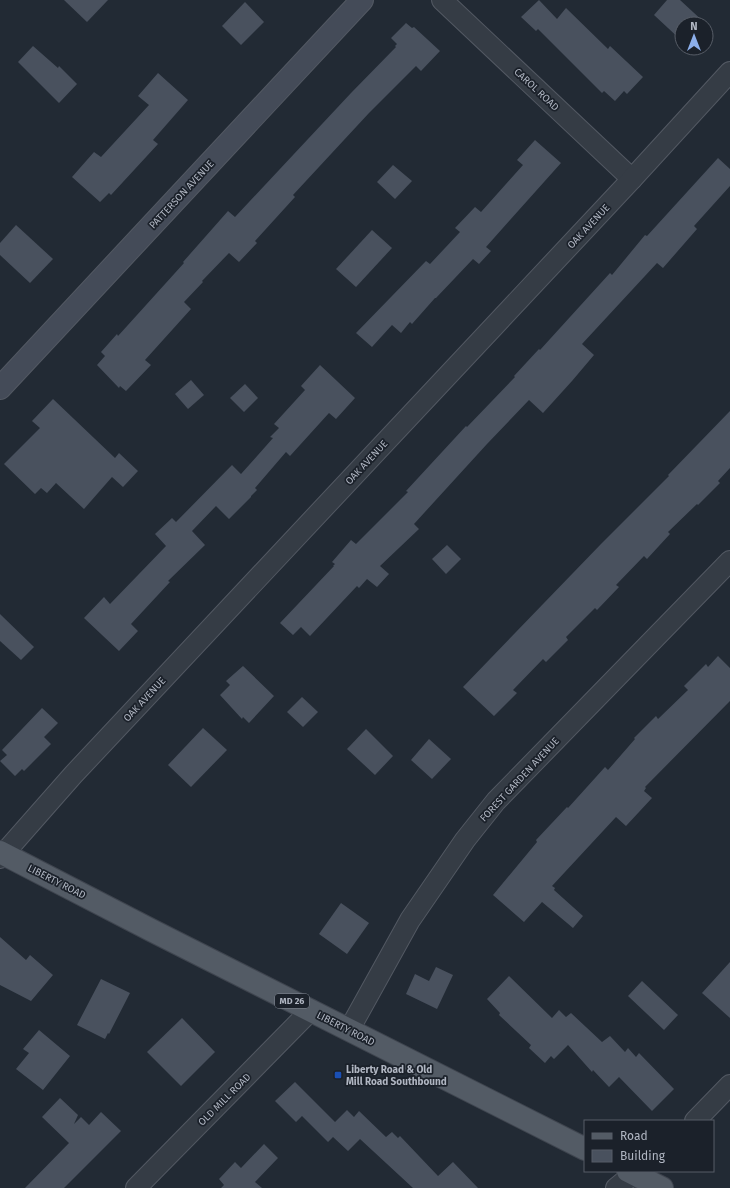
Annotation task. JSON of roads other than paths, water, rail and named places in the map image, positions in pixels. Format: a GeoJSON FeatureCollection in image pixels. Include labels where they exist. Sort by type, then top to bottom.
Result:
{"type":"FeatureCollection","features":[{"type":"Feature","properties":{"kind":"main road","name":"PATTERSON AVENUE"},"geometry":{"type":"LineString","coordinates":[[0,388],[362,0]]}},
{"type":"Feature","properties":{"kind":"main road","name":"LIBERTY ROAD"},"geometry":{"type":"LineString","coordinates":[[1,855],[584,1148]]}},
{"type":"Feature","properties":{"kind":"main road"},"geometry":{"type":"LineString","coordinates":[[633,1172],[662,1188]]}},
{"type":"Feature","properties":{"kind":"street","name":"CAROL ROAD"},"geometry":{"type":"LineString","coordinates":[[442,0],[632,179]]}},
{"type":"Feature","properties":{"kind":"street","name":"OAK AVENUE"},"geometry":{"type":"LineString","coordinates":[[1,855],[73,774],[632,179],[730,72]]}},
{"type":"Feature","properties":{"kind":"street","name":"FOREST GARDEN AVENUE"},"geometry":{"type":"LineString","coordinates":[[349,1030],[410,920],[465,840],[496,801],[730,561]]}},
{"type":"Feature","properties":{"kind":"street","name":"OLD MILL ROAD"},"geometry":{"type":"LineString","coordinates":[[136,1188],[311,1010]]}},
{"type":"Feature","properties":{"kind":"street"},"geometry":{"type":"LineString","coordinates":[[696,1120],[730,1085]]}},
{"type":"Feature","properties":{"kind":"street"},"geometry":{"type":"LineString","coordinates":[[616,1188],[633,1172]]}},
{"type":"Feature","properties":{"kind":"place","name":"Liberty Road & Old Mill Road Southbound"},"geometry":{"type":"Point","coordinates":[338,1075]}}]}
